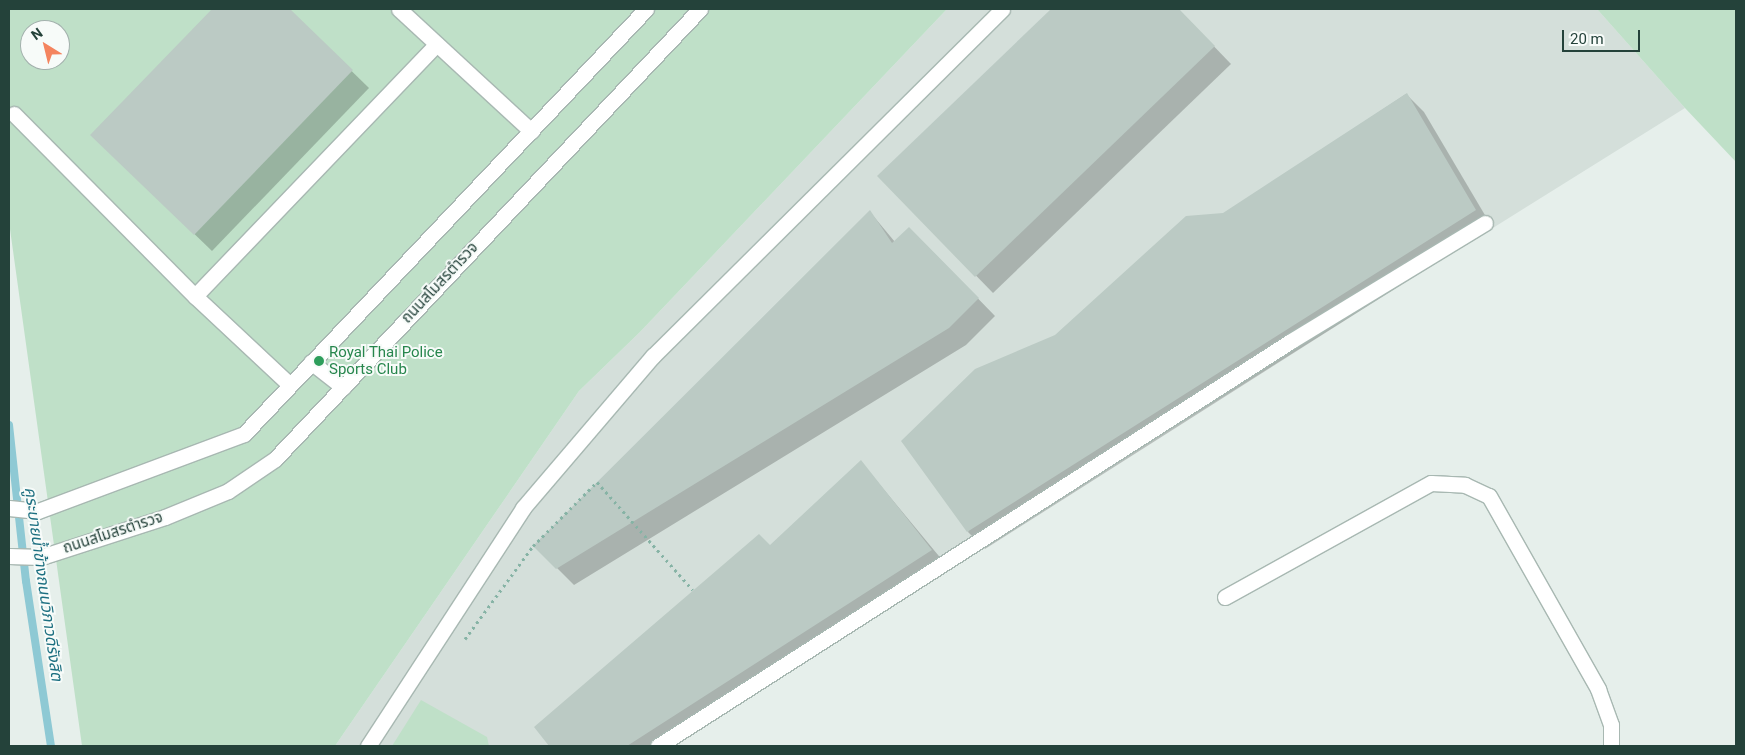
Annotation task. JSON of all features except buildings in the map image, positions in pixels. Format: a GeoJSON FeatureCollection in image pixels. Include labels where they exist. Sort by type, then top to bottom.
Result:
{"type":"FeatureCollection","features":[{"type":"Feature","properties":{"kind":"street"},"geometry":{"type":"LineString","coordinates":[[399,9],[531,131]]}},
{"type":"Feature","properties":{"kind":"street"},"geometry":{"type":"LineString","coordinates":[[9,508],[38,511],[244,434],[646,9]]}},
{"type":"Feature","properties":{"kind":"street","name":"ถนนสโมสรตำรวจ"},"geometry":{"type":"LineString","coordinates":[[9,556],[41,557],[165,517],[228,491],[275,459],[700,9]]}},
{"type":"Feature","properties":{"kind":"street"},"geometry":{"type":"LineString","coordinates":[[368,746],[523,508],[652,356],[1002,9]]}},
{"type":"Feature","properties":{"kind":"street"},"geometry":{"type":"LineString","coordinates":[[195,296],[437,44]]}},
{"type":"Feature","properties":{"kind":"street"},"geometry":{"type":"LineString","coordinates":[[14,114],[195,296],[290,385]]}},
{"type":"Feature","properties":{"kind":"street"},"geometry":{"type":"LineString","coordinates":[[658,746],[1290,341],[1485,223]]}},
{"type":"Feature","properties":{"kind":"street"},"geometry":{"type":"LineString","coordinates":[[312,362],[343,387]]}},
{"type":"Feature","properties":{"kind":"street"},"geometry":{"type":"LineString","coordinates":[[1225,597],[1431,483],[1465,485],[1489,496],[1598,689],[1612,725],[1610,746]]}},
{"type":"Feature","properties":{"kind":"path"},"geometry":{"type":"LineString","coordinates":[[460,646],[533,546],[597,482],[693,590]]}},
{"type":"Feature","properties":{"kind":"shaded area"},"geometry":{"type":"Polygon","coordinates":[[[947,9],[1597,9],[1685,108],[664,746],[335,746],[579,391],[640,332],[947,9]]]}},
{"type":"Feature","properties":{"kind":"green space","name":"Royal Thai Police Sports Club"},"geometry":{"type":"Polygon","coordinates":[[[9,9],[947,9],[640,332],[579,391],[335,746],[82,746],[9,222],[9,9]]]}},
{"type":"Feature","properties":{"kind":"green space"},"geometry":{"type":"Polygon","coordinates":[[[1597,9],[1736,9],[1736,162],[1685,108],[1597,9]]]}},
{"type":"Feature","properties":{"kind":"green space"},"geometry":{"type":"Polygon","coordinates":[[[421,700],[487,737],[489,746],[392,746],[421,700]]]}},
{"type":"Feature","properties":{"kind":"waterway","name":"คูระบายน้ำข้างถนนวิภาวดีรังสิต"},"geometry":{"type":"LineString","coordinates":[[9,425],[26,581],[51,746]]}},
{"type":"Feature","properties":{"kind":"place","name":"Royal Thai Police Sports Club"},"geometry":{"type":"Point","coordinates":[319,361]}}]}
